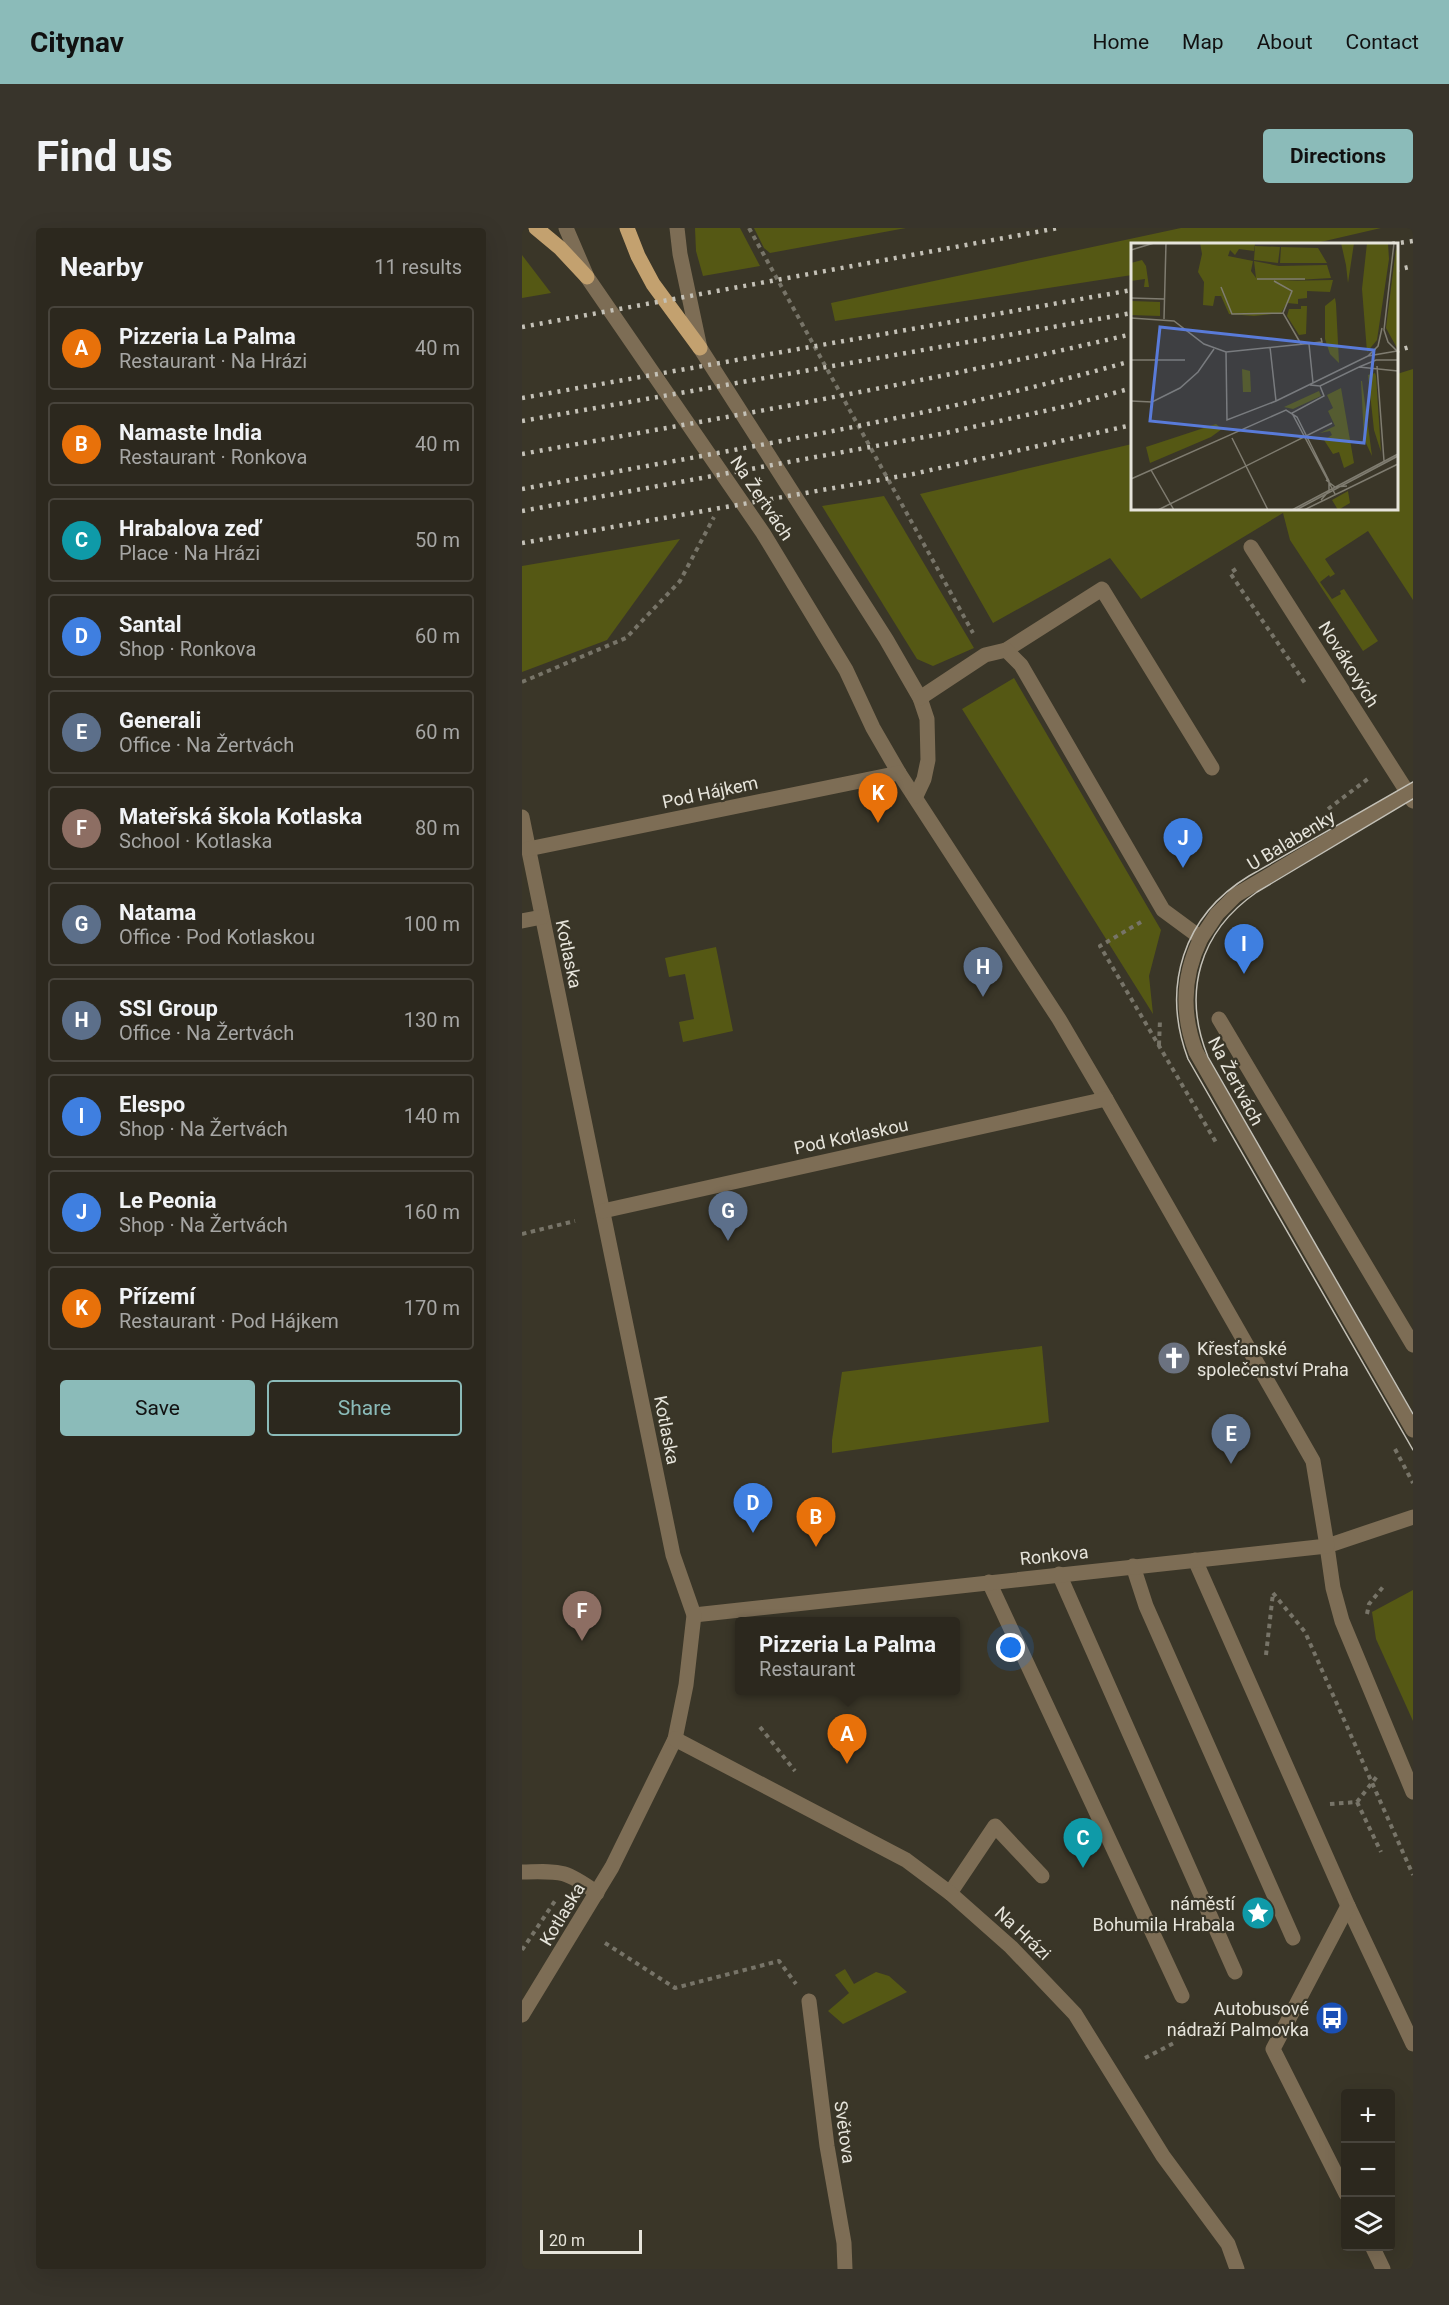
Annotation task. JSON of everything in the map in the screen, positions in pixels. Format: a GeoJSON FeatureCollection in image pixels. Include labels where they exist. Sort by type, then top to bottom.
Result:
{"type":"FeatureCollection","features":[{"type":"Feature","properties":{"kind":"main road"},"geometry":{"type":"LineString","coordinates":[[536,228],[560,248],[586,277]]}},
{"type":"Feature","properties":{"kind":"main road"},"geometry":{"type":"LineString","coordinates":[[627,228],[638,256],[653,284],[700,348]]}},
{"type":"Feature","properties":{"kind":"street","name":"Na Žertvách"},"geometry":{"type":"LineString","coordinates":[[566,228],[586,277],[763,533],[846,670],[873,728],[899,773],[1059,1019],[1106,1099],[1313,1461],[1327,1546]]}},
{"type":"Feature","properties":{"kind":"street"},"geometry":{"type":"LineString","coordinates":[[677,228],[680,254],[700,348],[886,639],[920,698],[927,719],[929,750],[924,779],[916,796]]}},
{"type":"Feature","properties":{"kind":"street","name":"Novákových"},"geometry":{"type":"LineString","coordinates":[[1254,551],[1411,795]]}},
{"type":"Feature","properties":{"kind":"street"},"geometry":{"type":"LineString","coordinates":[[920,698],[985,655],[1006,650],[1102,589],[1212,768]]}},
{"type":"Feature","properties":{"kind":"street"},"geometry":{"type":"LineString","coordinates":[[1006,650],[1022,665],[1163,910],[1201,938]]}},
{"type":"Feature","properties":{"kind":"street","name":"Pod Hájkem"},"geometry":{"type":"LineString","coordinates":[[528,849],[899,773]]}},
{"type":"Feature","properties":{"kind":"street","name":"U Balabenky"},"geometry":{"type":"LineString","coordinates":[[1201,938],[1217,914],[1236,895],[1411,795]]}},
{"type":"Feature","properties":{"kind":"street","name":"Kotlaska"},"geometry":{"type":"LineString","coordinates":[[522,817],[673,1555],[694,1615],[687,1685],[675,1739],[632,1831],[522,2015]]}},
{"type":"Feature","properties":{"kind":"street"},"geometry":{"type":"LineString","coordinates":[[522,921],[542,917]]}},
{"type":"Feature","properties":{"kind":"street","name":"Na Žertvách"},"geometry":{"type":"LineString","coordinates":[[1201,938],[1190,962],[1186,989],[1187,1022],[1196,1052],[1413,1430]]}},
{"type":"Feature","properties":{"kind":"street","name":"Na Žertvách"},"geometry":{"type":"LineString","coordinates":[[1220,1019],[1413,1346]]}},
{"type":"Feature","properties":{"kind":"street","name":"Pod Kotlaskou"},"geometry":{"type":"LineString","coordinates":[[603,1211],[1106,1099]]}},
{"type":"Feature","properties":{"kind":"street","name":"Ronkova"},"geometry":{"type":"LineString","coordinates":[[694,1615],[1327,1546],[1413,1517]]}},
{"type":"Feature","properties":{"kind":"street"},"geometry":{"type":"LineString","coordinates":[[1327,1546],[1333,1588],[1342,1621],[1413,1792]]}},
{"type":"Feature","properties":{"kind":"street"},"geometry":{"type":"LineString","coordinates":[[1195,1560],[1348,1906],[1413,2044]]}},
{"type":"Feature","properties":{"kind":"street"},"geometry":{"type":"LineString","coordinates":[[1133,1566],[1151,1617],[1293,1938]]}},
{"type":"Feature","properties":{"kind":"street"},"geometry":{"type":"LineString","coordinates":[[1059,1574],[1235,1972]]}},
{"type":"Feature","properties":{"kind":"street"},"geometry":{"type":"LineString","coordinates":[[989,1582],[1182,1996]]}},
{"type":"Feature","properties":{"kind":"street","name":"Na Hrázi"},"geometry":{"type":"LineString","coordinates":[[675,1739],[906,1860],[950,1893],[1011,1947],[1076,2014],[1164,2156],[1228,2244],[1237,2269]]}},
{"type":"Feature","properties":{"kind":"street"},"geometry":{"type":"LineString","coordinates":[[950,1893],[995,1826],[1042,1876]]}},
{"type":"Feature","properties":{"kind":"street"},"geometry":{"type":"LineString","coordinates":[[522,1872],[556,1871],[573,1875],[597,1893]]}},
{"type":"Feature","properties":{"kind":"street"},"geometry":{"type":"LineString","coordinates":[[1341,2184],[1273,2049],[1348,1906]]}},
{"type":"Feature","properties":{"kind":"street","name":"Světova"},"geometry":{"type":"LineString","coordinates":[[808,2001],[827,2146],[844,2242],[845,2269]]}},
{"type":"Feature","properties":{"kind":"street"},"geometry":{"type":"LineString","coordinates":[[1373,2251],[1383,2269]]}},
{"type":"Feature","properties":{"kind":"path"},"geometry":{"type":"LineString","coordinates":[[749,228],[985,655]]}},
{"type":"Feature","properties":{"kind":"path"},"geometry":{"type":"LineString","coordinates":[[522,682],[626,638],[680,581],[714,517]]}},
{"type":"Feature","properties":{"kind":"path"},"geometry":{"type":"LineString","coordinates":[[1254,551],[1230,573],[1307,686]]}},
{"type":"Feature","properties":{"kind":"path"},"geometry":{"type":"LineString","coordinates":[[1322,812],[1370,779],[1364,770]]}},
{"type":"Feature","properties":{"kind":"path"},"geometry":{"type":"LineString","coordinates":[[1159,1046],[1161,1015]]}},
{"type":"Feature","properties":{"kind":"path"},"geometry":{"type":"LineString","coordinates":[[522,1234],[575,1221]]}},
{"type":"Feature","properties":{"kind":"path"},"geometry":{"type":"LineString","coordinates":[[1270,1664],[1265,1653],[1273,1593],[1305,1632],[1413,1875]]}},
{"type":"Feature","properties":{"kind":"path"},"geometry":{"type":"LineString","coordinates":[[1381,1852],[1357,1802],[1382,1770],[1400,1762]]}},
{"type":"Feature","properties":{"kind":"path"},"geometry":{"type":"LineString","coordinates":[[1326,1793],[1331,1804]]}},
{"type":"Feature","properties":{"kind":"path"},"geometry":{"type":"LineString","coordinates":[[522,1950],[573,1875]]}},
{"type":"Feature","properties":{"kind":"path"},"geometry":{"type":"LineString","coordinates":[[605,1943],[675,1988],[779,1961],[808,2001]]}},
{"type":"Feature","properties":{"kind":"path"},"geometry":{"type":"LineString","coordinates":[[1145,2058],[1174,2043]]}},
{"type":"Feature","properties":{"kind":"shaded area"},"geometry":{"type":"Polygon","coordinates":[[[695,228],[740,228],[760,266],[703,276],[696,251],[695,228]]]}},
{"type":"Feature","properties":{"kind":"shaded area"},"geometry":{"type":"Polygon","coordinates":[[[754,228],[906,228],[770,253],[764,248],[754,228]]]}},
{"type":"Feature","properties":{"kind":"shaded area"},"geometry":{"type":"Polygon","coordinates":[[[1181,228],[1381,228],[1316,243],[1131,243],[1131,275],[835,321],[831,303],[1181,228]]]}},
{"type":"Feature","properties":{"kind":"shaded area"},"geometry":{"type":"Polygon","coordinates":[[[522,255],[551,293],[522,298],[522,255]]]}},
{"type":"Feature","properties":{"kind":"shaded area"},"geometry":{"type":"Polygon","coordinates":[[[1413,369],[1413,600],[1368,531],[1325,559],[1335,574],[1330,577],[1329,575],[1320,582],[1332,599],[1341,594],[1340,591],[1344,589],[1378,641],[1363,651],[1290,540],[1283,513],[1141,599],[1110,558],[993,623],[920,494],[1131,444],[1131,510],[1398,510],[1398,374],[1413,369]]]}},
{"type":"Feature","properties":{"kind":"shaded area"},"geometry":{"type":"Polygon","coordinates":[[[884,496],[974,648],[933,666],[917,659],[822,506],[884,496]]]}},
{"type":"Feature","properties":{"kind":"shaded area"},"geometry":{"type":"Polygon","coordinates":[[[680,539],[607,640],[522,672],[522,566],[680,539]]]}},
{"type":"Feature","properties":{"kind":"shaded area"},"geometry":{"type":"Polygon","coordinates":[[[1014,678],[1161,930],[1149,976],[1153,1014],[962,709],[1014,678]]]}},
{"type":"Feature","properties":{"kind":"shaded area"},"geometry":{"type":"Polygon","coordinates":[[[716,947],[733,1031],[683,1042],[679,1022],[694,1019],[685,974],[669,977],[665,958],[716,947]]]}},
{"type":"Feature","properties":{"kind":"shaded area"},"geometry":{"type":"Polygon","coordinates":[[[1042,1346],[1049,1422],[832,1453],[842,1372],[1042,1346]]]}},
{"type":"Feature","properties":{"kind":"shaded area"},"geometry":{"type":"Polygon","coordinates":[[[1413,1590],[1413,1721],[1376,1639],[1372,1612],[1413,1590]]]}},
{"type":"Feature","properties":{"kind":"shaded area"},"geometry":{"type":"Polygon","coordinates":[[[845,1969],[854,1984],[876,1972],[889,1976],[907,1992],[843,2024],[828,2011],[849,1993],[835,1975],[845,1969]]]}},
{"type":"Feature","properties":{"kind":"tram line"},"geometry":{"type":"LineString","coordinates":[[1413,782],[1249,876],[1226,892],[1208,911],[1194,932],[1184,956],[1178,980],[1177,1006],[1180,1032],[1188,1059],[1413,1450]]}},
{"type":"Feature","properties":{"kind":"tram line"},"geometry":{"type":"LineString","coordinates":[[1413,799],[1257,892],[1237,908],[1221,926],[1209,945],[1201,966],[1197,987],[1200,1033],[1208,1057],[1413,1414]]}},
{"type":"Feature","properties":{"kind":"railway"},"geometry":{"type":"LineString","coordinates":[[522,327],[1058,228]]}},
{"type":"Feature","properties":{"kind":"railway"},"geometry":{"type":"LineString","coordinates":[[1398,243],[1413,241]]}},
{"type":"Feature","properties":{"kind":"railway"},"geometry":{"type":"LineString","coordinates":[[1398,270],[1413,266]]}},
{"type":"Feature","properties":{"kind":"railway"},"geometry":{"type":"LineString","coordinates":[[522,398],[1131,290]]}},
{"type":"Feature","properties":{"kind":"railway"},"geometry":{"type":"LineString","coordinates":[[522,421],[1131,313]]}},
{"type":"Feature","properties":{"kind":"railway"},"geometry":{"type":"LineString","coordinates":[[522,454],[981,368],[1131,334]]}},
{"type":"Feature","properties":{"kind":"railway"},"geometry":{"type":"LineString","coordinates":[[1398,350],[1413,346]]}},
{"type":"Feature","properties":{"kind":"railway"},"geometry":{"type":"LineString","coordinates":[[522,489],[902,417],[1128,362]]}},
{"type":"Feature","properties":{"kind":"railway"},"geometry":{"type":"LineString","coordinates":[[522,511],[941,434],[1067,406],[1131,388]]}},
{"type":"Feature","properties":{"kind":"railway"},"geometry":{"type":"LineString","coordinates":[[522,543],[913,474],[1131,425]]}},
{"type":"Feature","properties":{"kind":"place","name":"Přízemí"},"geometry":{"type":"Point","coordinates":[878,823]}},
{"type":"Feature","properties":{"kind":"place","name":"Le Peonia"},"geometry":{"type":"Point","coordinates":[1183,868]}},
{"type":"Feature","properties":{"kind":"place","name":"Elespo"},"geometry":{"type":"Point","coordinates":[1244,974]}},
{"type":"Feature","properties":{"kind":"place","name":"SSI Group"},"geometry":{"type":"Point","coordinates":[983,997]}},
{"type":"Feature","properties":{"kind":"place","name":"Natama"},"geometry":{"type":"Point","coordinates":[728,1241]}},
{"type":"Feature","properties":{"kind":"place","name":"Křesťanské společenství Praha"},"geometry":{"type":"Point","coordinates":[1174,1358]}},
{"type":"Feature","properties":{"kind":"place","name":"Generali"},"geometry":{"type":"Point","coordinates":[1231,1464]}},
{"type":"Feature","properties":{"kind":"place","name":"Santal"},"geometry":{"type":"Point","coordinates":[753,1533]}},
{"type":"Feature","properties":{"kind":"place","name":"Namaste India"},"geometry":{"type":"Point","coordinates":[816,1547]}},
{"type":"Feature","properties":{"kind":"place","name":"Mateřská škola Kotlaska"},"geometry":{"type":"Point","coordinates":[582,1641]}},
{"type":"Feature","properties":{"kind":"place","name":"Pizzeria La Palma"},"geometry":{"type":"Point","coordinates":[847,1764]}},
{"type":"Feature","properties":{"kind":"place","name":"Hrabalova zeď"},"geometry":{"type":"Point","coordinates":[1083,1868]}},
{"type":"Feature","properties":{"kind":"place","name":"náměstí Bohumila Hrabala"},"geometry":{"type":"Point","coordinates":[1258,1913]}},
{"type":"Feature","properties":{"kind":"place","name":"Autobusové nádraží Palmovka"},"geometry":{"type":"Point","coordinates":[1332,2018]}}]}
